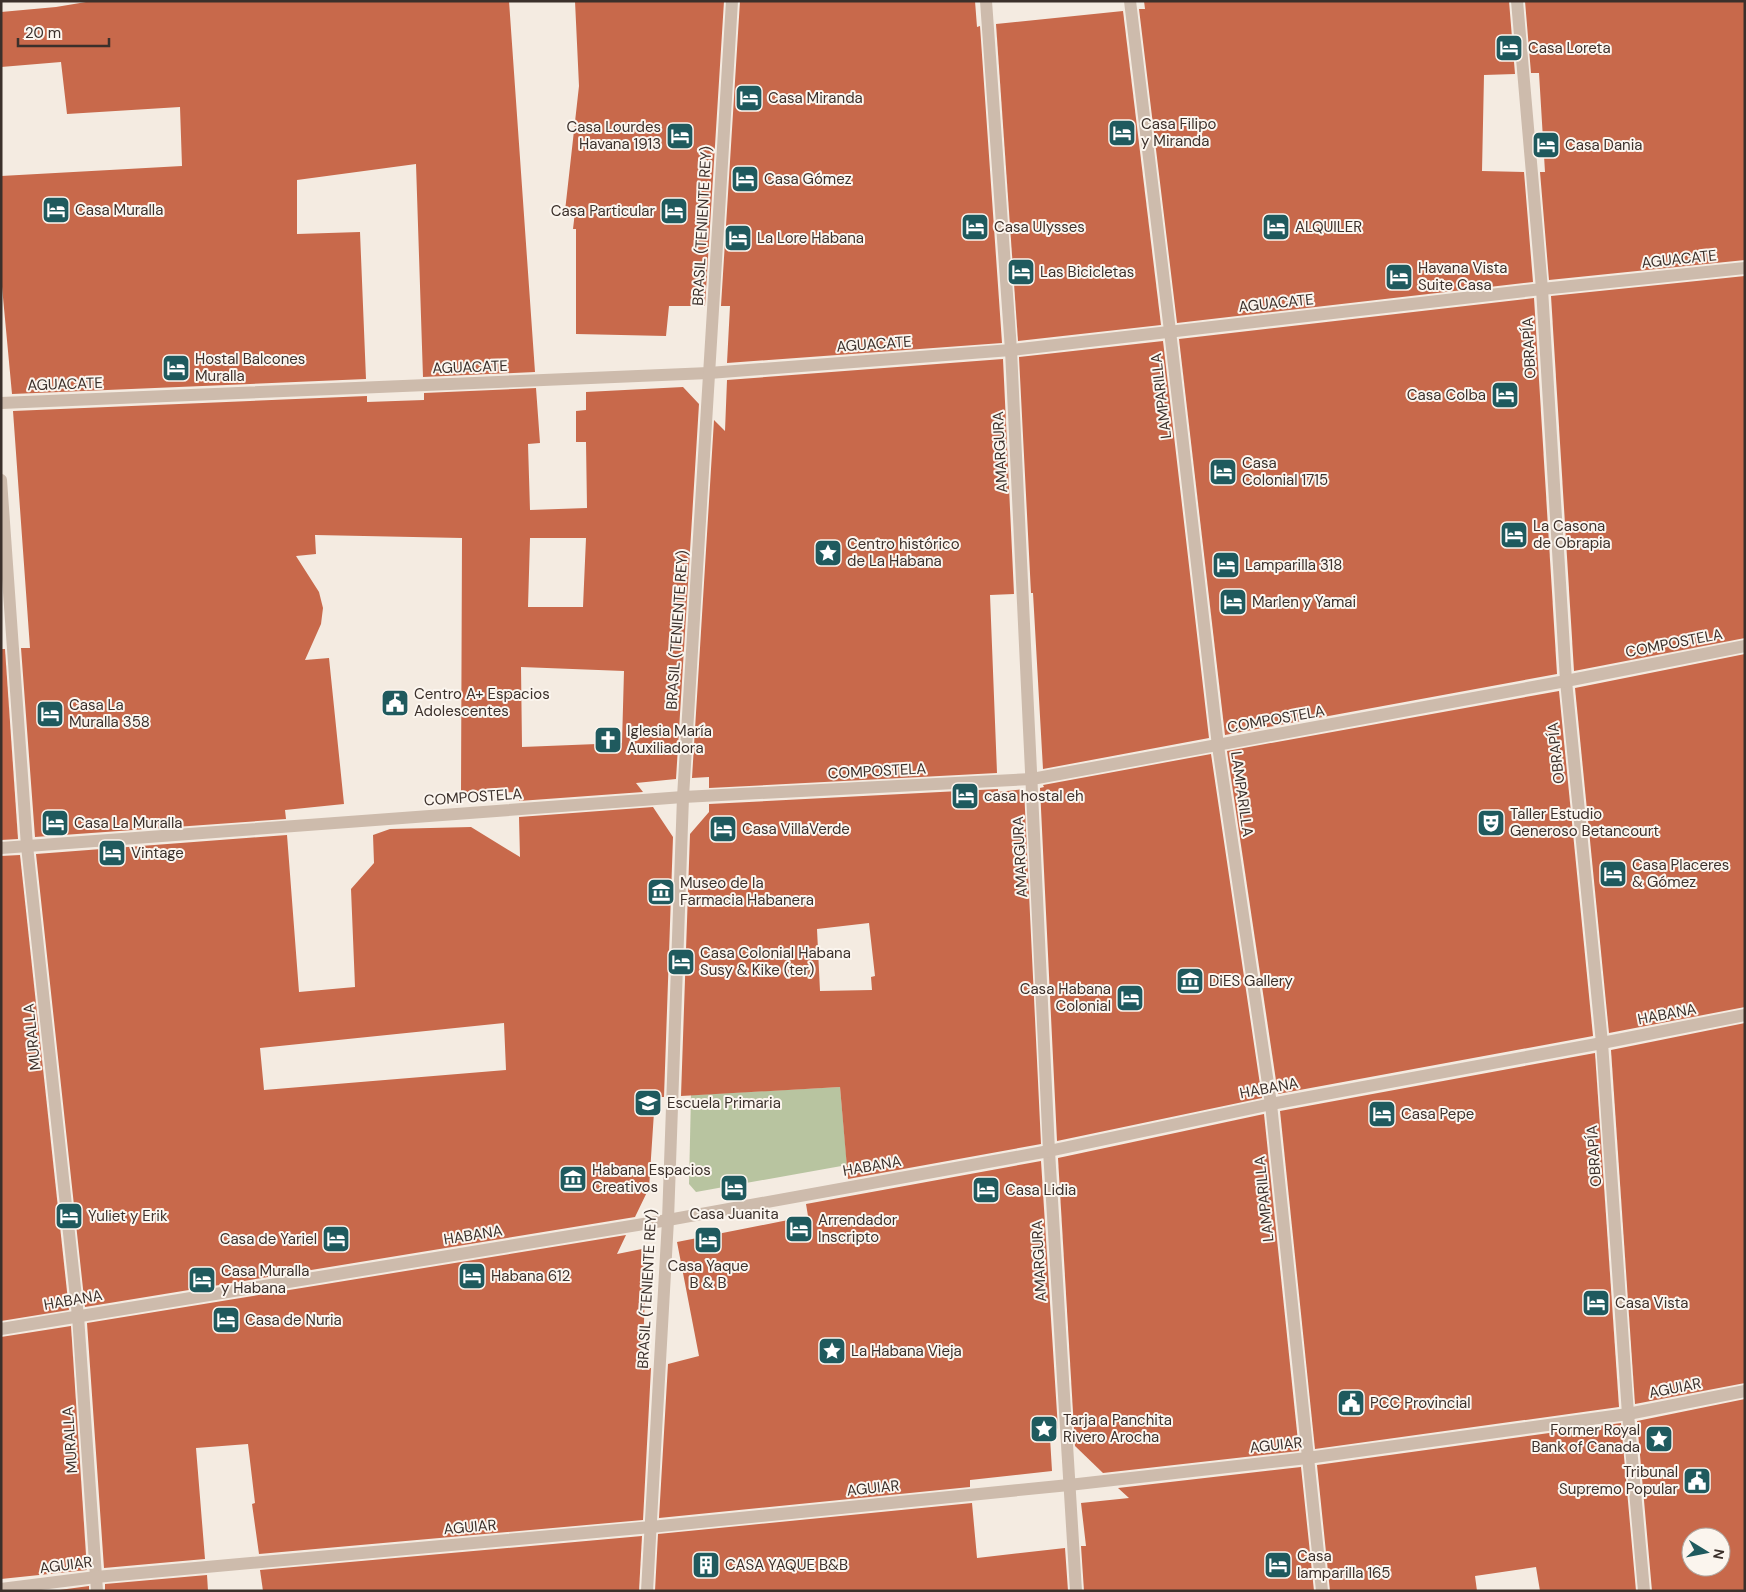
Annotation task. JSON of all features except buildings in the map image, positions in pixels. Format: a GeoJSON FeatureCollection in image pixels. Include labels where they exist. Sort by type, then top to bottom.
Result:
{"type":"FeatureCollection","features":[{"type":"Feature","properties":{"kind":"street","name":"BRASIL (TENIENTE REY)"},"geometry":{"type":"LineString","coordinates":[[647,1591],[668,1220],[683,797],[732,1]]}},
{"type":"Feature","properties":{"kind":"street","name":"AMARGURA"},"geometry":{"type":"LineString","coordinates":[[986,1],[1011,350],[1049,1151],[1076,1591]]}},
{"type":"Feature","properties":{"kind":"street","name":"LAMPARILLA"},"geometry":{"type":"LineString","coordinates":[[1130,1],[1218,746],[1271,1104],[1322,1591]]}},
{"type":"Feature","properties":{"kind":"street","name":"OBRAPÍA"},"geometry":{"type":"LineString","coordinates":[[1517,1],[1542,289],[1566,682],[1602,1044],[1628,1414],[1644,1591]]}},
{"type":"Feature","properties":{"kind":"street","name":"AGUACATE"},"geometry":{"type":"LineString","coordinates":[[1,402],[709,373],[1011,350],[1542,289],[1745,268]]}},
{"type":"Feature","properties":{"kind":"street","name":"MURALLA"},"geometry":{"type":"LineString","coordinates":[[1,480],[27,846],[78,1316],[97,1591]]}},
{"type":"Feature","properties":{"kind":"street","name":"COMPOSTELA"},"geometry":{"type":"LineString","coordinates":[[1,848],[683,797],[1032,779],[1566,682],[1745,646]]}},
{"type":"Feature","properties":{"kind":"street","name":"HABANA"},"geometry":{"type":"LineString","coordinates":[[1,1329],[668,1220],[1049,1151],[1271,1104],[1602,1044],[1745,1015]]}},
{"type":"Feature","properties":{"kind":"street","name":"AGUIAR"},"geometry":{"type":"LineString","coordinates":[[1,1589],[96,1577],[651,1527],[1068,1485],[1307,1458],[1628,1414],[1745,1391]]}},
{"type":"Feature","properties":{"kind":"green space"},"geometry":{"type":"Polygon","coordinates":[[[840,1087],[847,1165],[696,1192],[689,1184],[691,1095],[840,1087]]]}},
{"type":"Feature","properties":{"kind":"place","name":"Casa Loreta"},"geometry":{"type":"Point","coordinates":[1509,48]}},
{"type":"Feature","properties":{"kind":"place","name":"Casa Miranda"},"geometry":{"type":"Point","coordinates":[749,98]}},
{"type":"Feature","properties":{"kind":"place","name":"Casa Filipo y Miranda"},"geometry":{"type":"Point","coordinates":[1122,133]}},
{"type":"Feature","properties":{"kind":"place","name":"Casa Lourdes Havana 1913"},"geometry":{"type":"Point","coordinates":[680,136]}},
{"type":"Feature","properties":{"kind":"place","name":"Casa Dania"},"geometry":{"type":"Point","coordinates":[1546,145]}},
{"type":"Feature","properties":{"kind":"place","name":"Casa Gómez"},"geometry":{"type":"Point","coordinates":[745,179]}},
{"type":"Feature","properties":{"kind":"place","name":"Casa Muralla"},"geometry":{"type":"Point","coordinates":[56,210]}},
{"type":"Feature","properties":{"kind":"place","name":"Casa Particular"},"geometry":{"type":"Point","coordinates":[674,211]}},
{"type":"Feature","properties":{"kind":"place","name":"Casa Ulysses"},"geometry":{"type":"Point","coordinates":[975,227]}},
{"type":"Feature","properties":{"kind":"place","name":"ALQUILER"},"geometry":{"type":"Point","coordinates":[1276,227]}},
{"type":"Feature","properties":{"kind":"place","name":"La Lore Habana"},"geometry":{"type":"Point","coordinates":[738,238]}},
{"type":"Feature","properties":{"kind":"place","name":"Las Bicicletas"},"geometry":{"type":"Point","coordinates":[1021,272]}},
{"type":"Feature","properties":{"kind":"place","name":"Havana Vista Suite Casa"},"geometry":{"type":"Point","coordinates":[1399,277]}},
{"type":"Feature","properties":{"kind":"place","name":"Hostal Balcones Muralla"},"geometry":{"type":"Point","coordinates":[176,368]}},
{"type":"Feature","properties":{"kind":"place","name":"Casa Colba"},"geometry":{"type":"Point","coordinates":[1505,395]}},
{"type":"Feature","properties":{"kind":"place","name":"Casa Colonial 1715"},"geometry":{"type":"Point","coordinates":[1223,472]}},
{"type":"Feature","properties":{"kind":"place","name":"La Casona de Obrapia"},"geometry":{"type":"Point","coordinates":[1514,535]}},
{"type":"Feature","properties":{"kind":"place","name":"Centro histórico de La Habana"},"geometry":{"type":"Point","coordinates":[828,553]}},
{"type":"Feature","properties":{"kind":"place","name":"Lamparilla 318"},"geometry":{"type":"Point","coordinates":[1226,565]}},
{"type":"Feature","properties":{"kind":"place","name":"Marlen y Yamai"},"geometry":{"type":"Point","coordinates":[1233,602]}},
{"type":"Feature","properties":{"kind":"place","name":"Centro A+ Espacios Adolescentes"},"geometry":{"type":"Point","coordinates":[395,703]}},
{"type":"Feature","properties":{"kind":"place","name":"Casa La Muralla 358"},"geometry":{"type":"Point","coordinates":[50,714]}},
{"type":"Feature","properties":{"kind":"place","name":"Iglesia María Auxiliadora"},"geometry":{"type":"Point","coordinates":[608,740]}},
{"type":"Feature","properties":{"kind":"place","name":"casa hostal eh"},"geometry":{"type":"Point","coordinates":[965,796]}},
{"type":"Feature","properties":{"kind":"place","name":"Casa La Muralla"},"geometry":{"type":"Point","coordinates":[55,823]}},
{"type":"Feature","properties":{"kind":"place","name":"Taller Estudio Generoso Betancourt"},"geometry":{"type":"Point","coordinates":[1491,823]}},
{"type":"Feature","properties":{"kind":"place","name":"Casa VillaVerde"},"geometry":{"type":"Point","coordinates":[723,829]}},
{"type":"Feature","properties":{"kind":"place","name":"Vintage"},"geometry":{"type":"Point","coordinates":[112,853]}},
{"type":"Feature","properties":{"kind":"place","name":"Casa Placeres & Gómez"},"geometry":{"type":"Point","coordinates":[1613,874]}},
{"type":"Feature","properties":{"kind":"place","name":"Museo de la Farmacia Habanera"},"geometry":{"type":"Point","coordinates":[661,892]}},
{"type":"Feature","properties":{"kind":"place","name":"Casa Colonial Habana Susy & Kike (ter)"},"geometry":{"type":"Point","coordinates":[681,962]}},
{"type":"Feature","properties":{"kind":"place","name":"DiES Gallery"},"geometry":{"type":"Point","coordinates":[1190,981]}},
{"type":"Feature","properties":{"kind":"place","name":"Casa Habana Colonial"},"geometry":{"type":"Point","coordinates":[1130,998]}},
{"type":"Feature","properties":{"kind":"place","name":"Escuela Primaria"},"geometry":{"type":"Point","coordinates":[648,1103]}},
{"type":"Feature","properties":{"kind":"place","name":"Casa Pepe"},"geometry":{"type":"Point","coordinates":[1382,1114]}},
{"type":"Feature","properties":{"kind":"place","name":"Habana Espacios Creativos"},"geometry":{"type":"Point","coordinates":[573,1179]}},
{"type":"Feature","properties":{"kind":"place","name":"Casa Juanita"},"geometry":{"type":"Point","coordinates":[734,1188]}},
{"type":"Feature","properties":{"kind":"place","name":"Casa Lidia"},"geometry":{"type":"Point","coordinates":[986,1190]}},
{"type":"Feature","properties":{"kind":"place","name":"Yuliet y Erik"},"geometry":{"type":"Point","coordinates":[69,1216]}},
{"type":"Feature","properties":{"kind":"place","name":"Arrendador Inscripto"},"geometry":{"type":"Point","coordinates":[799,1229]}},
{"type":"Feature","properties":{"kind":"place","name":"Casa de Yariel"},"geometry":{"type":"Point","coordinates":[336,1239]}},
{"type":"Feature","properties":{"kind":"place","name":"Casa Yaque B & B"},"geometry":{"type":"Point","coordinates":[708,1240]}},
{"type":"Feature","properties":{"kind":"place","name":"Habana 612"},"geometry":{"type":"Point","coordinates":[472,1276]}},
{"type":"Feature","properties":{"kind":"place","name":"Casa Muralla y Habana"},"geometry":{"type":"Point","coordinates":[202,1280]}},
{"type":"Feature","properties":{"kind":"place","name":"Casa Vista"},"geometry":{"type":"Point","coordinates":[1596,1303]}},
{"type":"Feature","properties":{"kind":"place","name":"Casa de Nuria"},"geometry":{"type":"Point","coordinates":[226,1320]}},
{"type":"Feature","properties":{"kind":"place","name":"La Habana Vieja"},"geometry":{"type":"Point","coordinates":[832,1351]}},
{"type":"Feature","properties":{"kind":"place","name":"PCC Provincial"},"geometry":{"type":"Point","coordinates":[1351,1403]}},
{"type":"Feature","properties":{"kind":"place","name":"Tarja a Panchita Rivero Arocha"},"geometry":{"type":"Point","coordinates":[1044,1429]}},
{"type":"Feature","properties":{"kind":"place","name":"Former Royal Bank of Canada"},"geometry":{"type":"Point","coordinates":[1659,1439]}},
{"type":"Feature","properties":{"kind":"place","name":"Tribunal Supremo Popular"},"geometry":{"type":"Point","coordinates":[1697,1481]}},
{"type":"Feature","properties":{"kind":"place","name":"CASA YAQUE B&B"},"geometry":{"type":"Point","coordinates":[706,1565]}},
{"type":"Feature","properties":{"kind":"place","name":"Casa lamparilla 165"},"geometry":{"type":"Point","coordinates":[1278,1565]}}]}
